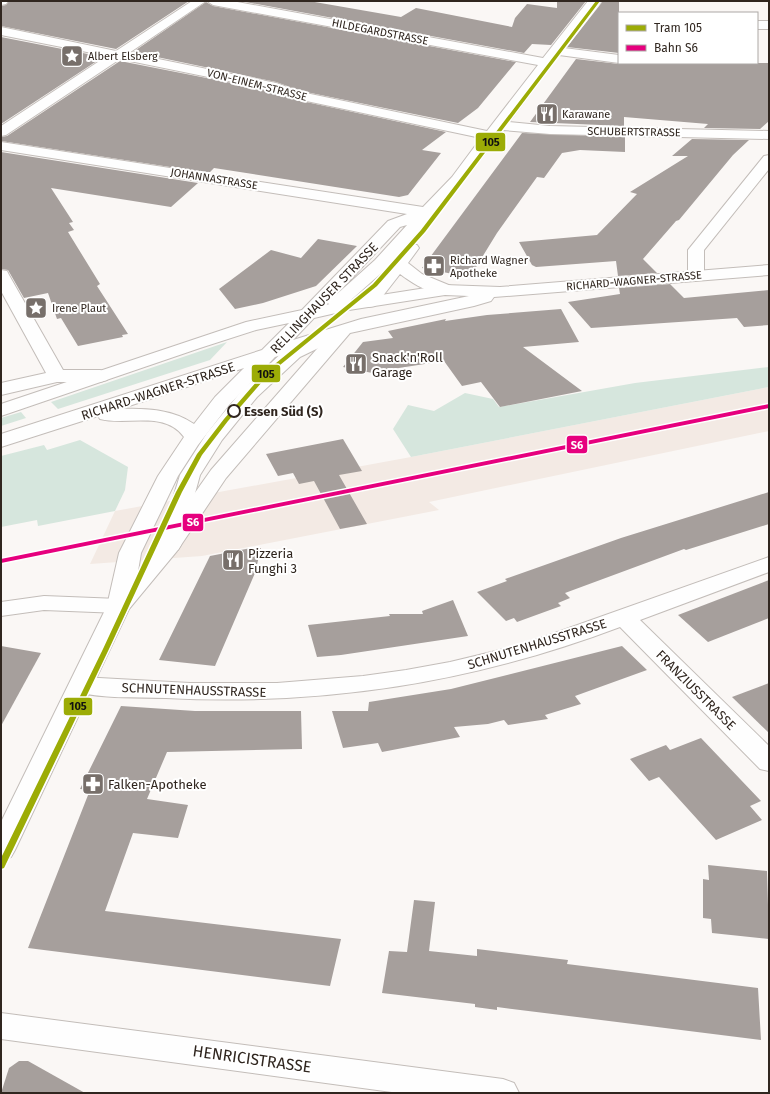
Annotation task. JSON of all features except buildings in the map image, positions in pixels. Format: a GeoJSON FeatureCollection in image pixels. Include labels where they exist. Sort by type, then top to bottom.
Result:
{"type":"FeatureCollection","features":[{"type":"Feature","properties":{"kind":"street"},"geometry":{"type":"LineString","coordinates":[[1,132],[200,1]]}},
{"type":"Feature","properties":{"kind":"street","name":"HILDEGARDSTRASSE"},"geometry":{"type":"LineString","coordinates":[[213,1],[547,63]]}},
{"type":"Feature","properties":{"kind":"street","name":"RELLINGHAUSER STRASSE"},"geometry":{"type":"LineString","coordinates":[[119,606],[134,590],[169,546],[218,474],[369,302],[399,265],[423,231],[428,212],[457,180],[594,1]]}},
{"type":"Feature","properties":{"kind":"street"},"geometry":{"type":"LineString","coordinates":[[758,25],[769,25]]}},
{"type":"Feature","properties":{"kind":"street","name":"VON-EINEM-STRASSE"},"geometry":{"type":"LineString","coordinates":[[1,31],[276,87],[297,95],[494,130]]}},
{"type":"Feature","properties":{"kind":"street"},"geometry":{"type":"LineString","coordinates":[[556,51],[618,59]]}},
{"type":"Feature","properties":{"kind":"street","name":"SCHUBERTSTRASSE"},"geometry":{"type":"LineString","coordinates":[[494,130],[769,135]]}},
{"type":"Feature","properties":{"kind":"street","name":"JOHANNASTRASSE"},"geometry":{"type":"LineString","coordinates":[[1,146],[428,212]]}},
{"type":"Feature","properties":{"kind":"street"},"geometry":{"type":"LineString","coordinates":[[696,275],[696,250],[769,159]]}},
{"type":"Feature","properties":{"kind":"street"},"geometry":{"type":"LineString","coordinates":[[308,314],[338,302],[381,264],[428,212]]}},
{"type":"Feature","properties":{"kind":"street"},"geometry":{"type":"LineString","coordinates":[[399,265],[416,278],[445,290]]}},
{"type":"Feature","properties":{"kind":"street","name":"RICHARD-WAGNER-STRASSE"},"geometry":{"type":"LineString","coordinates":[[1,410],[252,326],[369,302],[445,290],[500,292],[769,270]]}},
{"type":"Feature","properties":{"kind":"street"},"geometry":{"type":"LineString","coordinates":[[1,275],[57,376]]}},
{"type":"Feature","properties":{"kind":"street","name":"RICHARD-WAGNER-STRASSE"},"geometry":{"type":"LineString","coordinates":[[1,441],[344,330],[389,318],[454,307],[500,292]]}},
{"type":"Feature","properties":{"kind":"street","name":"RELLINGHAUSER STRASSE"},"geometry":{"type":"LineString","coordinates":[[1,850],[119,606],[130,553],[157,496],[194,437],[239,382],[308,314]]}},
{"type":"Feature","properties":{"kind":"street"},"geometry":{"type":"LineString","coordinates":[[169,546],[190,475],[214,437],[250,393],[293,353],[344,330]]}},
{"type":"Feature","properties":{"kind":"street","name":"RICHARD-WAGNER-STRASSE"},"geometry":{"type":"LineString","coordinates":[[1,389],[57,376],[100,376]]}},
{"type":"Feature","properties":{"kind":"street"},"geometry":{"type":"LineString","coordinates":[[82,416],[134,414],[158,416],[182,424],[188,428],[194,437]]}},
{"type":"Feature","properties":{"kind":"street","name":"SCHNUTENHAUSSTRASSE"},"geometry":{"type":"LineString","coordinates":[[81,685],[208,693],[238,693],[311,690],[357,686],[423,676],[494,660],[623,617],[769,564]]}},
{"type":"Feature","properties":{"kind":"street"},"geometry":{"type":"LineString","coordinates":[[1,609],[44,603],[119,606]]}},
{"type":"Feature","properties":{"kind":"street","name":"FRANZIUSSTRASSE"},"geometry":{"type":"LineString","coordinates":[[623,617],[769,762]]}},
{"type":"Feature","properties":{"kind":"street","name":"HENRICISTRASSE"},"geometry":{"type":"LineString","coordinates":[[1,1026],[450,1090],[503,1093]]}},
{"type":"Feature","properties":{"kind":"shaded area"},"geometry":{"type":"Polygon","coordinates":[[[227,342],[210,360],[58,409],[51,402],[227,342]]]}},
{"type":"Feature","properties":{"kind":"shaded area"},"geometry":{"type":"Polygon","coordinates":[[[769,367],[769,387],[411,457],[393,429],[408,405],[434,411],[465,393],[493,399],[499,407],[635,383],[769,367]]]}},
{"type":"Feature","properties":{"kind":"shaded area"},"geometry":{"type":"Polygon","coordinates":[[[769,387],[769,431],[429,502],[439,510],[202,556],[90,564],[115,511],[411,457],[769,387]]]}},
{"type":"Feature","properties":{"kind":"shaded area"},"geometry":{"type":"Polygon","coordinates":[[[21,412],[26,418],[1,426],[1,418],[21,412]]]}},
{"type":"Feature","properties":{"kind":"shaded area"},"geometry":{"type":"Polygon","coordinates":[[[80,440],[128,467],[125,490],[115,511],[38,526],[37,520],[1,527],[1,456],[44,445],[47,450],[80,440]]]}},
{"type":"Feature","properties":{"kind":"tram line","name":"105"},"geometry":{"type":"LineString","coordinates":[[1,866],[106,649],[179,492],[199,455],[226,420],[267,373],[375,285],[423,231],[598,1]]}},
{"type":"Feature","properties":{"kind":"rail line","name":"S6"},"geometry":{"type":"LineString","coordinates":[[1,561],[769,406]]}},
{"type":"Feature","properties":{"kind":"place","name":"Albert Elsberg"},"geometry":{"type":"Point","coordinates":[72,56]}},
{"type":"Feature","properties":{"kind":"place","name":"Karawane"},"geometry":{"type":"Point","coordinates":[547,114]}},
{"type":"Feature","properties":{"kind":"place","name":"Richard Wagner Apotheke"},"geometry":{"type":"Point","coordinates":[434,266]}},
{"type":"Feature","properties":{"kind":"place","name":"Irene Plaut"},"geometry":{"type":"Point","coordinates":[36,308]}},
{"type":"Feature","properties":{"kind":"place","name":"Snack'n'Roll Garage"},"geometry":{"type":"Point","coordinates":[356,364]}},
{"type":"Feature","properties":{"kind":"place","name":"Essen Süd (S)"},"geometry":{"type":"Point","coordinates":[234,411]}},
{"type":"Feature","properties":{"kind":"place","name":"Pizzeria Funghi 3"},"geometry":{"type":"Point","coordinates":[233,560]}},
{"type":"Feature","properties":{"kind":"place","name":"Falken-Apotheke"},"geometry":{"type":"Point","coordinates":[93,784]}}]}
